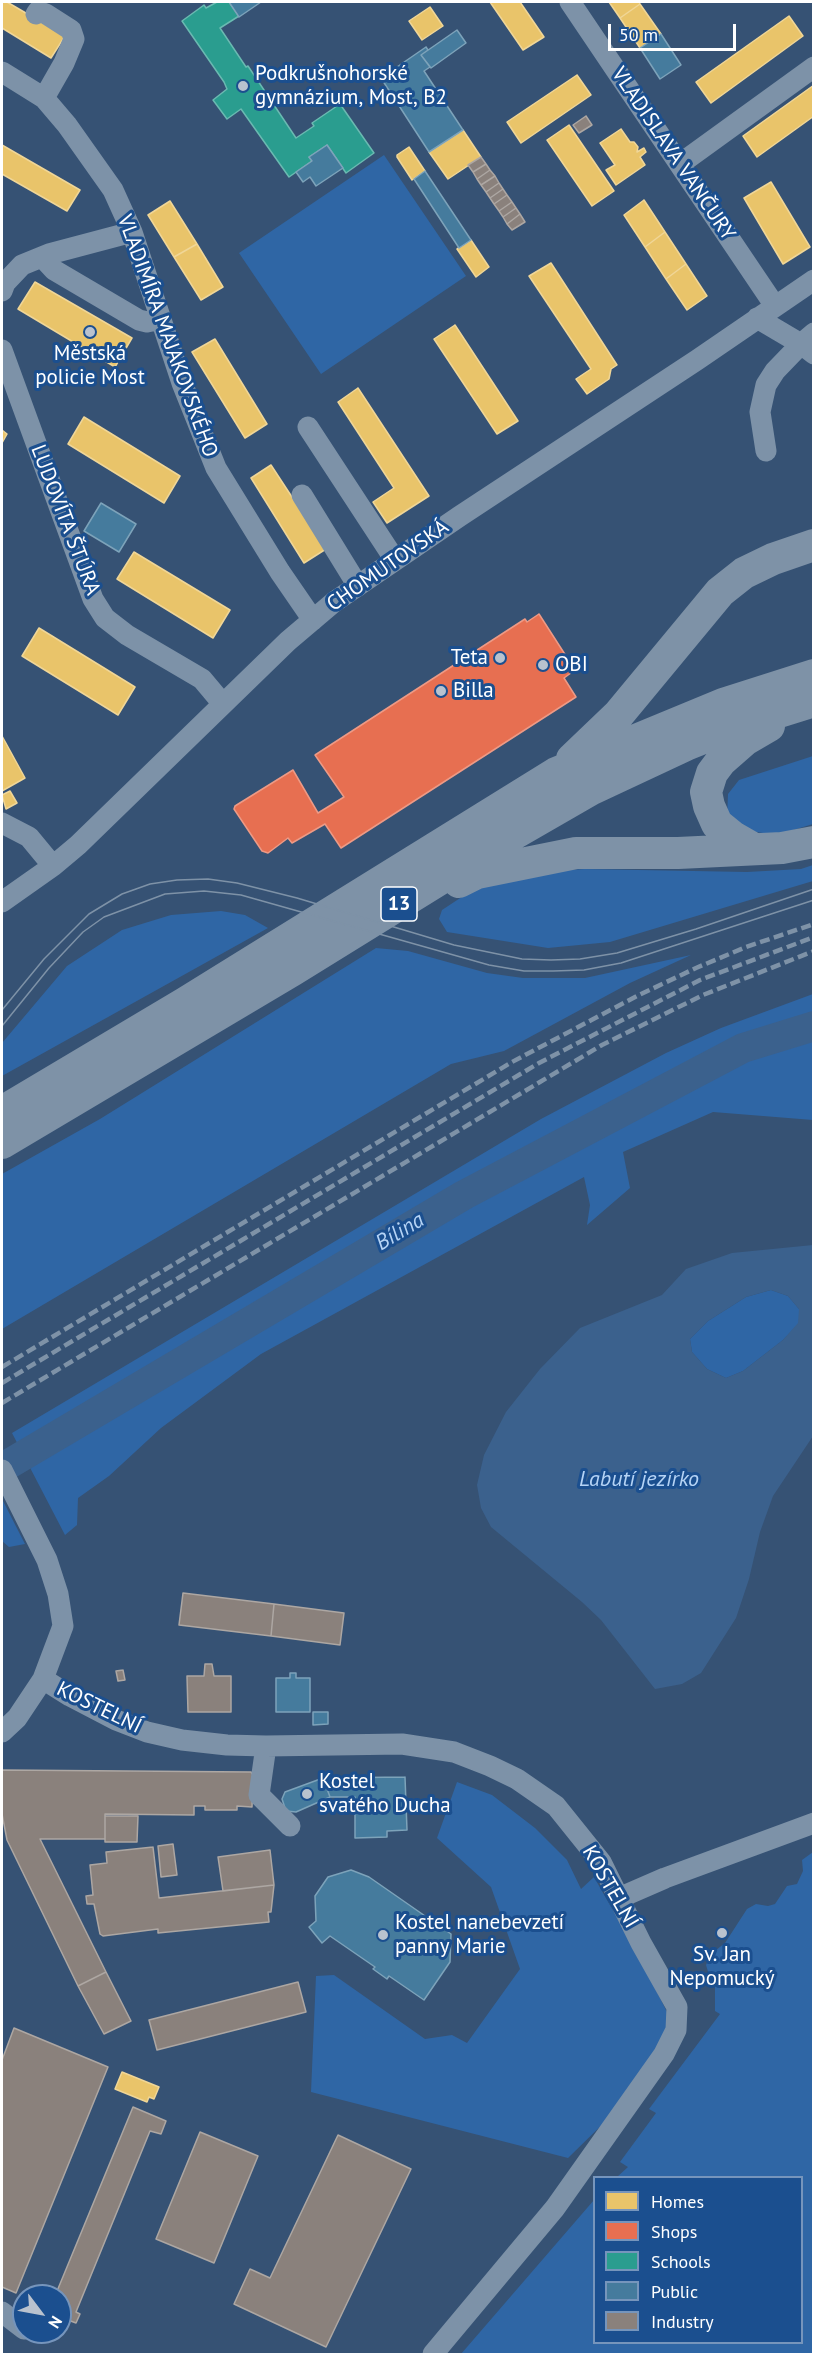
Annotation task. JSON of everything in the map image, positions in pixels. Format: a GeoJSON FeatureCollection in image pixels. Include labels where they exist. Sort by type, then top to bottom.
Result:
{"type":"FeatureCollection","features":[{"type":"Feature","properties":{"kind":"highway"},"geometry":{"type":"LineString","coordinates":[[556,773],[619,714],[720,591],[744,573],[773,559],[813,545]]}},
{"type":"Feature","properties":{"kind":"highway","name":"13"},"geometry":{"type":"LineString","coordinates":[[2,1113],[185,1003],[556,773],[723,704],[813,675]]}},
{"type":"Feature","properties":{"kind":"highway","name":"13"},"geometry":{"type":"LineString","coordinates":[[2,1143],[293,970],[500,842],[592,789],[704,738],[813,701]]}},
{"type":"Feature","properties":{"kind":"highway"},"geometry":{"type":"LineString","coordinates":[[754,849],[733,837],[717,824],[706,792],[712,773],[721,761],[745,740],[773,724],[813,707]]}},
{"type":"Feature","properties":{"kind":"highway"},"geometry":{"type":"LineString","coordinates":[[293,970],[477,873],[576,853],[678,853],[782,848],[813,842]]}},
{"type":"Feature","properties":{"kind":"street","name":"VLADISLAVA VANČURY"},"geometry":{"type":"LineString","coordinates":[[570,2],[775,306]]}},
{"type":"Feature","properties":{"kind":"street"},"geometry":{"type":"LineString","coordinates":[[36,14],[38,11],[46,14],[71,30],[74,39],[64,63],[44,98]]}},
{"type":"Feature","properties":{"kind":"street"},"geometry":{"type":"LineString","coordinates":[[680,164],[813,67]]}},
{"type":"Feature","properties":{"kind":"street","name":"VLADIMÍRA MAJAKOVSKÉHO"},"geometry":{"type":"LineString","coordinates":[[2,72],[44,98],[67,125],[113,190],[132,232],[182,383],[216,468],[280,572],[313,620]]}},
{"type":"Feature","properties":{"kind":"street"},"geometry":{"type":"LineString","coordinates":[[2,291],[5,283],[22,265],[42,257],[132,232]]}},
{"type":"Feature","properties":{"kind":"street"},"geometry":{"type":"LineString","coordinates":[[42,257],[54,270],[139,320],[147,322],[161,320]]}},
{"type":"Feature","properties":{"kind":"street","name":"CHOMUTOVSKÁ"},"geometry":{"type":"LineString","coordinates":[[2,902],[53,866],[93,831],[313,620],[395,560],[813,280]]}},
{"type":"Feature","properties":{"kind":"street"},"geometry":{"type":"LineString","coordinates":[[757,318],[809,343],[775,371],[766,385],[760,412],[766,451]]}},
{"type":"Feature","properties":{"kind":"street","name":"LUDOVÍTA ŠTÚRA"},"geometry":{"type":"LineString","coordinates":[[2,350],[93,599],[105,618],[127,635],[202,679],[223,704]]}},
{"type":"Feature","properties":{"kind":"street"},"geometry":{"type":"LineString","coordinates":[[308,427],[395,560]]}},
{"type":"Feature","properties":{"kind":"street"},"geometry":{"type":"LineString","coordinates":[[302,495],[358,586]]}},
{"type":"Feature","properties":{"kind":"street"},"geometry":{"type":"LineString","coordinates":[[2,823],[29,837],[53,866]]}},
{"type":"Feature","properties":{"kind":"street"},"geometry":{"type":"LineString","coordinates":[[2,1470],[47,1560],[58,1594],[63,1626],[43,1679],[17,1718],[2,1732]]}},
{"type":"Feature","properties":{"kind":"street","name":"KOSTELNÍ"},"geometry":{"type":"LineString","coordinates":[[43,1679],[116,1720],[147,1731],[204,1743],[266,1746],[402,1744],[454,1752],[517,1779],[556,1806],[601,1862],[677,2007],[676,2030],[664,2055],[555,2208],[433,2355]]}},
{"type":"Feature","properties":{"kind":"street"},"geometry":{"type":"LineString","coordinates":[[266,1746],[259,1795],[290,1826]]}},
{"type":"Feature","properties":{"kind":"street"},"geometry":{"type":"LineString","coordinates":[[619,1898],[665,1878],[813,1823]]}},
{"type":"Feature","properties":{"kind":"shaded area"},"geometry":{"type":"Polygon","coordinates":[[[384,155],[466,276],[321,374],[239,253],[384,155]]]}},
{"type":"Feature","properties":{"kind":"shaded area"},"geometry":{"type":"Polygon","coordinates":[[[813,756],[813,824],[777,835],[742,830],[727,820],[728,794],[739,780],[813,756]]]}},
{"type":"Feature","properties":{"kind":"shaded area"},"geometry":{"type":"Polygon","coordinates":[[[813,865],[813,881],[610,942],[548,948],[447,932],[439,919],[442,910],[486,881],[529,872],[585,869],[747,872],[801,869],[813,865]]]}},
{"type":"Feature","properties":{"kind":"shaded area"},"geometry":{"type":"Polygon","coordinates":[[[221,911],[245,915],[268,928],[2,1076],[2,1043],[67,966],[122,930],[171,915],[221,911]]]}},
{"type":"Feature","properties":{"kind":"shaded area"},"geometry":{"type":"Polygon","coordinates":[[[376,948],[408,951],[487,973],[523,978],[585,978],[691,955],[630,983],[504,1051],[451,1064],[2,1329],[2,1174],[100,1119],[376,948]]]}},
{"type":"Feature","properties":{"kind":"shaded area"},"geometry":{"type":"Polygon","coordinates":[[[813,994],[813,1120],[713,1112],[623,1152],[630,1188],[587,1225],[590,1205],[584,1177],[261,1354],[161,1428],[109,1476],[78,1498],[77,1525],[65,1535],[12,1433],[541,1119],[666,1053],[721,1028],[813,994]]]}},
{"type":"Feature","properties":{"kind":"shaded area"},"geometry":{"type":"Polygon","coordinates":[[[771,1290],[788,1296],[799,1309],[799,1323],[783,1340],[743,1371],[726,1378],[707,1369],[692,1352],[690,1339],[708,1321],[746,1297],[771,1290]]]}},
{"type":"Feature","properties":{"kind":"shaded area"},"geometry":{"type":"Polygon","coordinates":[[[2,1499],[25,1544],[9,1547],[2,1541],[2,1499]]]}},
{"type":"Feature","properties":{"kind":"shaded area"},"geometry":{"type":"Polygon","coordinates":[[[457,1782],[492,1795],[535,1828],[567,1860],[581,1889],[594,1877],[639,1956],[668,2014],[666,2036],[617,2110],[568,2158],[311,2092],[316,1976],[334,1975],[425,2039],[452,2035],[467,2043],[520,1969],[491,1887],[437,1838],[457,1782]]]}},
{"type":"Feature","properties":{"kind":"shaded area"},"geometry":{"type":"Polygon","coordinates":[[[813,1852],[813,2354],[461,2354],[593,2201],[593,2344],[803,2344],[803,2176],[618,2176],[628,2167],[620,2162],[656,2113],[649,2109],[720,2014],[715,2011],[715,1983],[706,1965],[711,1954],[725,1943],[747,1909],[756,1904],[768,1906],[775,1904],[787,1886],[797,1884],[803,1871],[802,1860],[813,1852]]]}},
{"type":"Feature","properties":{"kind":"water","name":"Labutí jezírko"},"geometry":{"type":"Polygon","coordinates":[[[813,1245],[813,1436],[773,1496],[760,1532],[749,1579],[736,1618],[701,1673],[682,1684],[655,1689],[601,1620],[491,1527],[481,1508],[477,1485],[484,1455],[506,1412],[540,1369],[580,1328],[662,1295],[686,1269],[732,1253],[813,1245]],[[771,1290],[746,1297],[708,1321],[690,1339],[692,1352],[707,1369],[726,1378],[743,1371],[783,1340],[798,1323],[799,1309],[788,1296],[771,1290]]]}},
{"type":"Feature","properties":{"kind":"building: Homes"},"geometry":{"type":"Polygon","coordinates":[[[2,2],[7,2],[65,36],[51,58],[2,28],[2,2]]]}},
{"type":"Feature","properties":{"kind":"building: Homes"},"geometry":{"type":"Polygon","coordinates":[[[490,2],[520,2],[544,37],[523,50],[490,2]]]}},
{"type":"Feature","properties":{"kind":"building: Homes"},"geometry":{"type":"Polygon","coordinates":[[[609,2],[639,2],[640,4],[620,18],[609,2]]]}},
{"type":"Feature","properties":{"kind":"building: Homes"},"geometry":{"type":"Polygon","coordinates":[[[640,4],[661,34],[640,48],[620,18],[640,4]]]}},
{"type":"Feature","properties":{"kind":"building: Homes"},"geometry":{"type":"Polygon","coordinates":[[[430,7],[443,26],[422,40],[409,21],[430,7]]]}},
{"type":"Feature","properties":{"kind":"building: Homes"},"geometry":{"type":"Polygon","coordinates":[[[789,16],[803,36],[711,103],[696,82],[789,16]]]}},
{"type":"Feature","properties":{"kind":"building: Homes"},"geometry":{"type":"Polygon","coordinates":[[[577,75],[591,95],[521,143],[507,122],[577,75]]]}},
{"type":"Feature","properties":{"kind":"building: Homes"},"geometry":{"type":"Polygon","coordinates":[[[814,85],[814,116],[757,157],[743,136],[814,85]]]}},
{"type":"Feature","properties":{"kind":"building: Homes"},"geometry":{"type":"Polygon","coordinates":[[[569,125],[614,191],[592,206],[547,140],[569,125]]]}},
{"type":"Feature","properties":{"kind":"building: Homes"},"geometry":{"type":"Polygon","coordinates":[[[621,129],[630,142],[634,142],[638,147],[637,152],[644,148],[646,152],[640,157],[645,165],[616,185],[606,170],[615,165],[600,143],[621,129]]]}},
{"type":"Feature","properties":{"kind":"building: Homes"},"geometry":{"type":"Polygon","coordinates":[[[463,130],[481,157],[448,179],[429,152],[463,130]]]}},
{"type":"Feature","properties":{"kind":"building: Homes"},"geometry":{"type":"Polygon","coordinates":[[[2,145],[80,190],[67,211],[2,174],[2,145]]]}},
{"type":"Feature","properties":{"kind":"building: Homes"},"geometry":{"type":"Polygon","coordinates":[[[409,147],[425,171],[412,180],[397,157],[409,147]]]}},
{"type":"Feature","properties":{"kind":"building: Homes"},"geometry":{"type":"Polygon","coordinates":[[[771,182],[810,247],[783,264],[744,198],[771,182]]]}},
{"type":"Feature","properties":{"kind":"building: Homes"},"geometry":{"type":"Polygon","coordinates":[[[644,200],[665,232],[645,247],[624,215],[644,200]]]}},
{"type":"Feature","properties":{"kind":"building: Homes"},"geometry":{"type":"Polygon","coordinates":[[[170,201],[197,244],[174,257],[148,215],[170,201]]]}},
{"type":"Feature","properties":{"kind":"building: Homes"},"geometry":{"type":"Polygon","coordinates":[[[665,232],[686,264],[666,279],[645,247],[665,232]]]}},
{"type":"Feature","properties":{"kind":"building: Homes"},"geometry":{"type":"Polygon","coordinates":[[[471,240],[489,267],[476,277],[457,249],[471,240]]]}},
{"type":"Feature","properties":{"kind":"building: Homes"},"geometry":{"type":"Polygon","coordinates":[[[197,244],[223,287],[201,300],[174,257],[197,244]]]}},
{"type":"Feature","properties":{"kind":"building: Homes"},"geometry":{"type":"Polygon","coordinates":[[[551,263],[617,365],[611,369],[609,379],[587,394],[576,379],[591,369],[529,276],[551,263]]]}},
{"type":"Feature","properties":{"kind":"building: Homes"},"geometry":{"type":"Polygon","coordinates":[[[686,264],[707,296],[687,310],[666,279],[686,264]]]}},
{"type":"Feature","properties":{"kind":"building: Homes"},"geometry":{"type":"Polygon","coordinates":[[[35,282],[132,338],[115,367],[18,309],[35,282]]]}},
{"type":"Feature","properties":{"kind":"building: Homes"},"geometry":{"type":"Polygon","coordinates":[[[455,325],[518,421],[497,434],[434,339],[455,325]]]}},
{"type":"Feature","properties":{"kind":"building: Homes"},"geometry":{"type":"Polygon","coordinates":[[[215,339],[267,424],[245,438],[192,352],[215,339]]]}},
{"type":"Feature","properties":{"kind":"building: Homes"},"geometry":{"type":"Polygon","coordinates":[[[358,388],[429,496],[387,523],[373,502],[394,488],[338,402],[358,388]]]}},
{"type":"Feature","properties":{"kind":"building: Homes"},"geometry":{"type":"Polygon","coordinates":[[[84,417],[180,476],[164,503],[68,444],[84,417]]]}},
{"type":"Feature","properties":{"kind":"building: Homes"},"geometry":{"type":"Polygon","coordinates":[[[2,430],[7,434],[2,443],[2,430]]]}},
{"type":"Feature","properties":{"kind":"building: Homes"},"geometry":{"type":"Polygon","coordinates":[[[271,465],[326,549],[304,563],[251,478],[271,465]]]}},
{"type":"Feature","properties":{"kind":"building: Homes"},"geometry":{"type":"Polygon","coordinates":[[[134,552],[230,610],[213,638],[117,579],[134,552]]]}},
{"type":"Feature","properties":{"kind":"building: Homes"},"geometry":{"type":"Polygon","coordinates":[[[39,628],[135,687],[118,715],[22,656],[39,628]]]}},
{"type":"Feature","properties":{"kind":"building: Homes"},"geometry":{"type":"Polygon","coordinates":[[[2,736],[25,778],[2,791],[2,736]]]}},
{"type":"Feature","properties":{"kind":"building: Homes"},"geometry":{"type":"Polygon","coordinates":[[[10,791],[17,803],[6,809],[2,795],[10,791]]]}},
{"type":"Feature","properties":{"kind":"building: Homes"},"geometry":{"type":"Polygon","coordinates":[[[122,2072],[159,2087],[154,2099],[149,2097],[147,2102],[115,2089],[122,2072]]]}},
{"type":"Feature","properties":{"kind":"building: Shops"},"geometry":{"type":"Polygon","coordinates":[[[539,614],[575,670],[564,678],[576,697],[341,848],[325,824],[292,843],[288,838],[268,853],[262,851],[234,809],[235,806],[293,770],[318,813],[344,797],[315,755],[525,619],[527,622],[539,614]]]}},
{"type":"Feature","properties":{"kind":"building: Schools","name":"Podkrušnohorské gymnázium, Most, B2"},"geometry":{"type":"Polygon","coordinates":[[[217,2],[229,2],[239,16],[220,28],[296,138],[314,126],[312,123],[340,104],[374,153],[346,173],[327,145],[309,157],[312,161],[289,177],[241,109],[227,119],[213,100],[227,89],[224,82],[182,21],[204,5],[206,8],[217,2]]]}},
{"type":"Feature","properties":{"kind":"building: Public"},"geometry":{"type":"Polygon","coordinates":[[[229,2],[261,2],[239,17],[229,2]]]}},
{"type":"Feature","properties":{"kind":"building: Public"},"geometry":{"type":"Polygon","coordinates":[[[457,30],[466,43],[431,68],[421,55],[457,30]]]}},
{"type":"Feature","properties":{"kind":"building: Public"},"geometry":{"type":"Polygon","coordinates":[[[661,34],[681,65],[660,79],[640,48],[661,34]]]}},
{"type":"Feature","properties":{"kind":"building: Public"},"geometry":{"type":"Polygon","coordinates":[[[426,47],[428,50],[421,55],[430,67],[424,71],[463,130],[429,152],[381,78],[426,47]]]}},
{"type":"Feature","properties":{"kind":"building: Public"},"geometry":{"type":"Polygon","coordinates":[[[327,145],[343,168],[316,186],[310,177],[303,182],[296,172],[312,161],[309,157],[327,145]]]}},
{"type":"Feature","properties":{"kind":"building: Public"},"geometry":{"type":"Polygon","coordinates":[[[425,171],[471,240],[459,248],[414,179],[425,171]]]}},
{"type":"Feature","properties":{"kind":"building: Public"},"geometry":{"type":"Polygon","coordinates":[[[101,503],[136,524],[119,552],[84,531],[101,503]]]}},
{"type":"Feature","properties":{"kind":"building: Public"},"geometry":{"type":"Polygon","coordinates":[[[290,1673],[296,1673],[296,1678],[310,1678],[310,1712],[276,1712],[276,1678],[290,1678],[290,1673]]]}},
{"type":"Feature","properties":{"kind":"building: Public"},"geometry":{"type":"Polygon","coordinates":[[[313,1712],[328,1712],[328,1724],[313,1725],[313,1712]]]}},
{"type":"Feature","properties":{"kind":"building: Public"},"geometry":{"type":"Polygon","coordinates":[[[405,1777],[407,1830],[387,1831],[387,1837],[355,1838],[355,1797],[330,1797],[323,1778],[405,1777]]]}},
{"type":"Feature","properties":{"kind":"building: Public","name":"Kostel svatého Ducha"},"geometry":{"type":"Polygon","coordinates":[[[323,1778],[330,1797],[296,1812],[286,1811],[282,1799],[285,1792],[323,1778]]]}},
{"type":"Feature","properties":{"kind":"building: Public","name":"Kostel nanebevzetí panny Marie"},"geometry":{"type":"Polygon","coordinates":[[[351,1870],[369,1877],[451,1934],[450,1962],[424,2000],[389,1976],[387,1979],[373,1969],[375,1967],[330,1936],[322,1943],[309,1927],[316,1921],[315,1896],[328,1877],[351,1870]]]}},
{"type":"Feature","properties":{"kind":"building: Industry"},"geometry":{"type":"Polygon","coordinates":[[[586,116],[592,125],[579,133],[573,125],[586,116]]]}},
{"type":"Feature","properties":{"kind":"building: Industry"},"geometry":{"type":"Polygon","coordinates":[[[481,157],[486,164],[473,172],[468,165],[481,157]]]}},
{"type":"Feature","properties":{"kind":"building: Industry"},"geometry":{"type":"Polygon","coordinates":[[[486,164],[490,170],[477,179],[473,172],[486,164]]]}},
{"type":"Feature","properties":{"kind":"building: Industry"},"geometry":{"type":"Polygon","coordinates":[[[490,170],[495,176],[481,185],[477,179],[490,170]]]}},
{"type":"Feature","properties":{"kind":"building: Industry"},"geometry":{"type":"Polygon","coordinates":[[[495,176],[499,183],[486,192],[481,185],[495,176]]]}},
{"type":"Feature","properties":{"kind":"building: Industry"},"geometry":{"type":"Polygon","coordinates":[[[499,183],[503,189],[490,198],[486,192],[499,183]]]}},
{"type":"Feature","properties":{"kind":"building: Industry"},"geometry":{"type":"Polygon","coordinates":[[[503,189],[507,195],[494,204],[490,198],[503,189]]]}},
{"type":"Feature","properties":{"kind":"building: Industry"},"geometry":{"type":"Polygon","coordinates":[[[507,195],[512,202],[499,211],[494,204],[507,195]]]}},
{"type":"Feature","properties":{"kind":"building: Industry"},"geometry":{"type":"Polygon","coordinates":[[[512,202],[516,208],[503,217],[499,211],[512,202]]]}},
{"type":"Feature","properties":{"kind":"building: Industry"},"geometry":{"type":"Polygon","coordinates":[[[516,208],[520,214],[507,224],[503,217],[516,208]]]}},
{"type":"Feature","properties":{"kind":"building: Industry"},"geometry":{"type":"Polygon","coordinates":[[[520,214],[525,222],[512,230],[507,224],[520,214]]]}},
{"type":"Feature","properties":{"kind":"building: Industry"},"geometry":{"type":"Polygon","coordinates":[[[183,1593],[274,1604],[271,1636],[179,1625],[183,1593]]]}},
{"type":"Feature","properties":{"kind":"building: Industry"},"geometry":{"type":"Polygon","coordinates":[[[274,1604],[344,1613],[340,1645],[271,1636],[274,1604]]]}},
{"type":"Feature","properties":{"kind":"building: Industry"},"geometry":{"type":"Polygon","coordinates":[[[205,1664],[212,1664],[214,1676],[231,1676],[231,1712],[188,1712],[187,1676],[204,1676],[205,1664]]]}},
{"type":"Feature","properties":{"kind":"building: Industry"},"geometry":{"type":"Polygon","coordinates":[[[123,1670],[125,1680],[118,1681],[116,1671],[123,1670]]]}},
{"type":"Feature","properties":{"kind":"building: Industry"},"geometry":{"type":"Polygon","coordinates":[[[2,1770],[251,1772],[253,1775],[252,1807],[237,1806],[237,1810],[205,1810],[205,1806],[194,1806],[194,1815],[105,1814],[105,1839],[40,1839],[106,1972],[78,1986],[7,1840],[2,1814],[2,1770]]]}},
{"type":"Feature","properties":{"kind":"building: Industry"},"geometry":{"type":"Polygon","coordinates":[[[105,1816],[138,1816],[137,1842],[105,1842],[105,1816]]]}},
{"type":"Feature","properties":{"kind":"building: Industry"},"geometry":{"type":"Polygon","coordinates":[[[173,1844],[177,1875],[161,1877],[158,1846],[173,1844]]]}},
{"type":"Feature","properties":{"kind":"building: Industry"},"geometry":{"type":"Polygon","coordinates":[[[153,1847],[159,1898],[274,1885],[271,1912],[268,1912],[269,1922],[158,1933],[158,1929],[103,1936],[100,1934],[94,1904],[87,1904],[86,1896],[93,1895],[90,1865],[107,1863],[106,1852],[153,1847]]]}},
{"type":"Feature","properties":{"kind":"building: Industry"},"geometry":{"type":"Polygon","coordinates":[[[270,1850],[274,1885],[223,1891],[218,1857],[270,1850]]]}},
{"type":"Feature","properties":{"kind":"building: Industry"},"geometry":{"type":"Polygon","coordinates":[[[106,1972],[131,2021],[104,2034],[78,1986],[106,1972]]]}},
{"type":"Feature","properties":{"kind":"building: Industry"},"geometry":{"type":"Polygon","coordinates":[[[298,1982],[306,2012],[157,2050],[149,2020],[298,1982]]]}},
{"type":"Feature","properties":{"kind":"building: Industry"},"geometry":{"type":"Polygon","coordinates":[[[14,2028],[108,2067],[20,2284],[12,2284],[12,2291],[2,2287],[2,2060],[14,2028]]]}},
{"type":"Feature","properties":{"kind":"building: Industry"},"geometry":{"type":"Polygon","coordinates":[[[133,2107],[166,2121],[161,2134],[150,2131],[76,2312],[80,2314],[76,2323],[72,2322],[72,2284],[60,2284],[133,2107]]]}},
{"type":"Feature","properties":{"kind":"building: Industry"},"geometry":{"type":"Polygon","coordinates":[[[200,2132],[258,2156],[214,2263],[156,2239],[200,2132]]]}},
{"type":"Feature","properties":{"kind":"building: Industry"},"geometry":{"type":"Polygon","coordinates":[[[338,2135],[411,2169],[326,2347],[234,2304],[250,2269],[270,2278],[338,2135]]]}},
{"type":"Feature","properties":{"kind":"waterway","name":"Bílina"},"geometry":{"type":"LineString","coordinates":[[2,1468],[464,1195],[743,1048],[814,1026]]}},
{"type":"Feature","properties":{"kind":"tram line"},"geometry":{"type":"LineString","coordinates":[[2,1010],[44,959],[89,914],[122,894],[150,884],[208,879],[237,883],[297,898],[454,945],[522,959],[551,960],[580,959],[617,953],[814,889]]}},
{"type":"Feature","properties":{"kind":"tram line"},"geometry":{"type":"LineString","coordinates":[[2,1026],[49,968],[83,932],[104,917],[165,894],[204,891],[241,895],[489,965],[524,971],[584,970],[621,963],[814,900]]}},
{"type":"Feature","properties":{"kind":"railway"},"geometry":{"type":"LineString","coordinates":[[2,1367],[512,1062],[637,996],[696,968],[746,947],[814,924]]}},
{"type":"Feature","properties":{"kind":"railway"},"geometry":{"type":"LineString","coordinates":[[2,1383],[539,1063],[700,980],[814,937]]}},
{"type":"Feature","properties":{"kind":"railway"},"geometry":{"type":"LineString","coordinates":[[2,1403],[602,1045],[703,995],[814,951]]}},
{"type":"Feature","properties":{"kind":"place","name":"Podkrušnohorské gymnázium, Most, B2"},"geometry":{"type":"Point","coordinates":[243,86]}},
{"type":"Feature","properties":{"kind":"place","name":"Městská policie Most"},"geometry":{"type":"Point","coordinates":[90,332]}},
{"type":"Feature","properties":{"kind":"place","name":"Teta"},"geometry":{"type":"Point","coordinates":[500,658]}},
{"type":"Feature","properties":{"kind":"place","name":"OBI"},"geometry":{"type":"Point","coordinates":[543,665]}},
{"type":"Feature","properties":{"kind":"place","name":"Billa"},"geometry":{"type":"Point","coordinates":[441,691]}},
{"type":"Feature","properties":{"kind":"place","name":"Kostel svatého Ducha"},"geometry":{"type":"Point","coordinates":[307,1794]}},
{"type":"Feature","properties":{"kind":"place","name":"Sv. Jan Nepomucký"},"geometry":{"type":"Point","coordinates":[722,1933]}},
{"type":"Feature","properties":{"kind":"place","name":"Kostel nanebevzetí panny Marie"},"geometry":{"type":"Point","coordinates":[383,1935]}}]}
